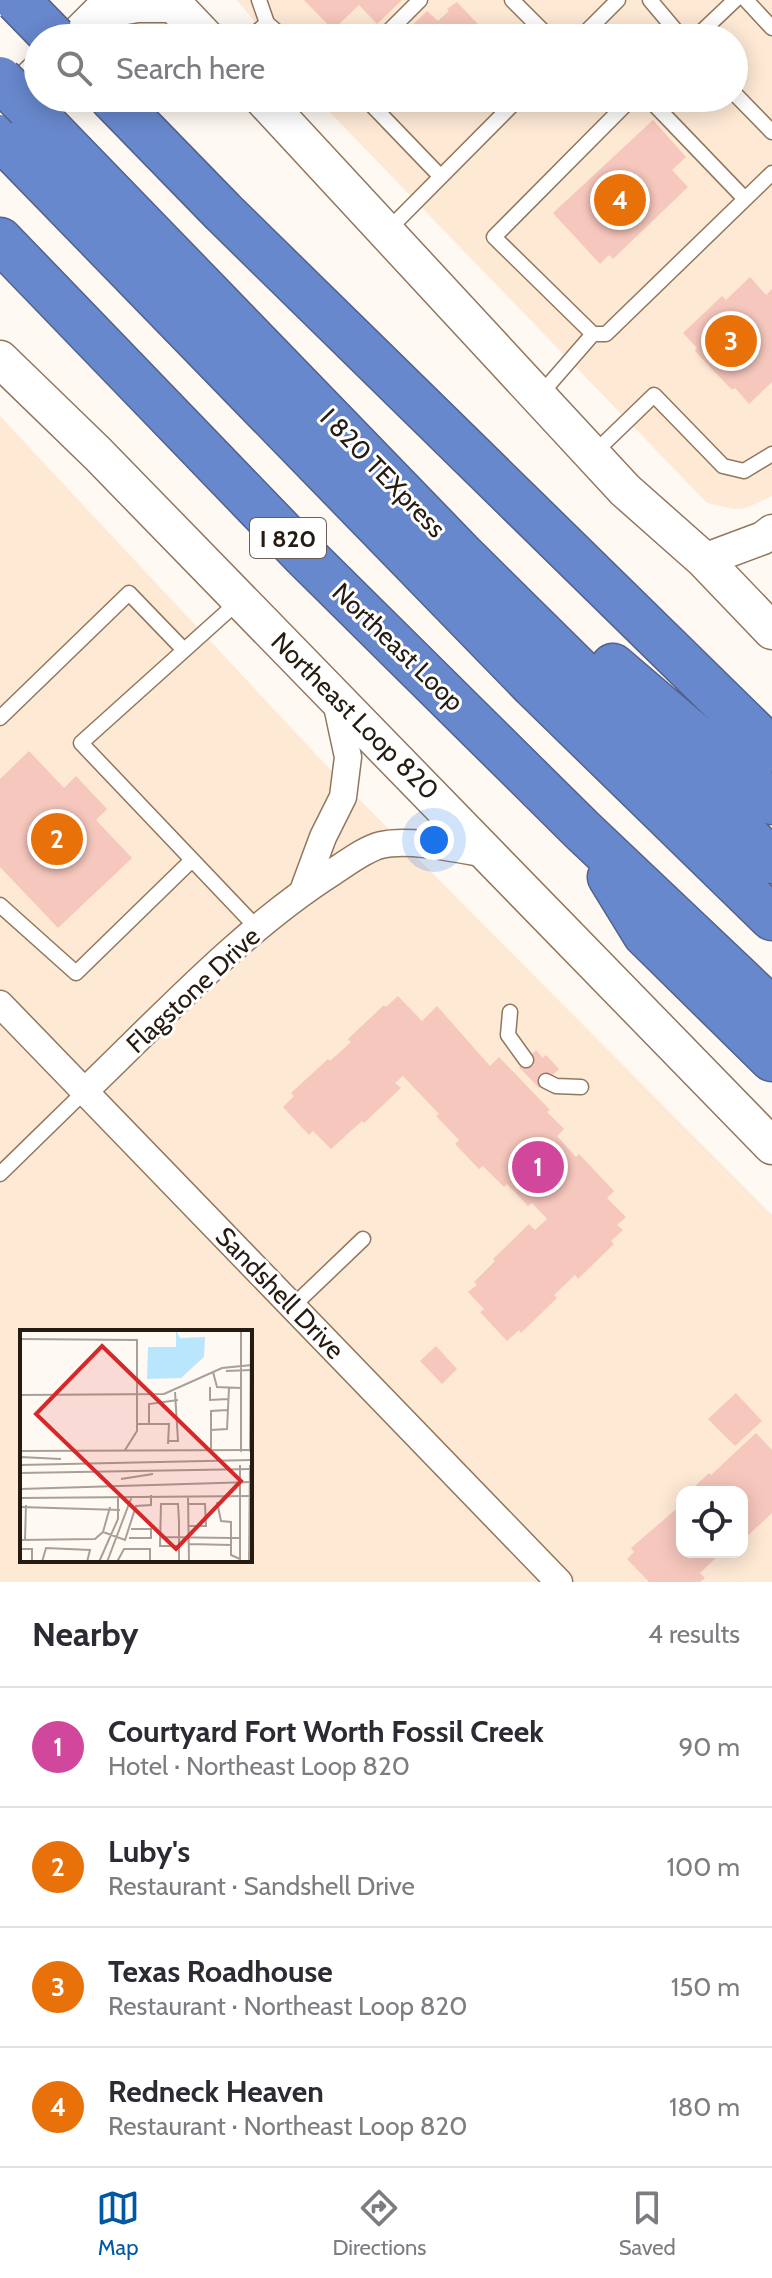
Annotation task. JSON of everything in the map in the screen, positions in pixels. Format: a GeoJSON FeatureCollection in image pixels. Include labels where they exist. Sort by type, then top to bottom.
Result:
{"type":"FeatureCollection","features":[{"type":"Feature","properties":{"kind":"highway"},"geometry":{"type":"LineString","coordinates":[[18,0],[41,24]]}},
{"type":"Feature","properties":{"kind":"highway","name":"I 820 TEXpress"},"geometry":{"type":"LineString","coordinates":[[13,101],[464,557],[772,861]]}},
{"type":"Feature","properties":{"kind":"highway","name":"I 820 TEXpress"},"geometry":{"type":"LineString","coordinates":[[13,101],[534,686],[772,918]]}},
{"type":"Feature","properties":{"kind":"highway"},"geometry":{"type":"LineString","coordinates":[[126,112],[234,223],[772,750]]}},
{"type":"Feature","properties":{"kind":"highway","name":"Northeast Loop"},"geometry":{"type":"LineString","coordinates":[[0,240],[302,553],[582,830],[772,1010]]}},
{"type":"Feature","properties":{"kind":"highway"},"geometry":{"type":"LineString","coordinates":[[464,557],[558,616],[772,802]]}},
{"type":"Feature","properties":{"kind":"highway"},"geometry":{"type":"LineString","coordinates":[[582,830],[645,934],[772,1059]]}},
{"type":"Feature","properties":{"kind":"main road"},"geometry":{"type":"LineString","coordinates":[[0,17],[18,0]]}},
{"type":"Feature","properties":{"kind":"main road"},"geometry":{"type":"LineString","coordinates":[[89,24],[103,10],[172,2],[193,24]]}},
{"type":"Feature","properties":{"kind":"main road"},"geometry":{"type":"LineString","coordinates":[[275,112],[625,490],[704,560],[772,631]]}},
{"type":"Feature","properties":{"kind":"main road","name":"Northeast Loop 820"},"geometry":{"type":"LineString","coordinates":[[0,359],[335,695],[772,1146]]}},
{"type":"Feature","properties":{"kind":"street"},"geometry":{"type":"LineString","coordinates":[[704,560],[763,538],[772,531]]}},
{"type":"Feature","properties":{"kind":"street","name":"Flagstone Drive"},"geometry":{"type":"LineString","coordinates":[[303,891],[323,837],[343,797],[348,757],[335,695]]}},
{"type":"Feature","properties":{"kind":"street","name":"Flagstone Drive"},"geometry":{"type":"LineString","coordinates":[[85,1091],[258,929],[303,891],[345,864],[381,845],[423,845],[491,855]]}},
{"type":"Feature","properties":{"kind":"street","name":"Sandshell Drive"},"geometry":{"type":"LineString","coordinates":[[0,1004],[559,1582]]}},
{"type":"Feature","properties":{"kind":"lane"},"geometry":{"type":"LineString","coordinates":[[259,0],[267,23]]}},
{"type":"Feature","properties":{"kind":"lane"},"geometry":{"type":"LineString","coordinates":[[396,24],[420,0]]}},
{"type":"Feature","properties":{"kind":"lane"},"geometry":{"type":"LineString","coordinates":[[512,0],[536,24]]}},
{"type":"Feature","properties":{"kind":"lane"},"geometry":{"type":"LineString","coordinates":[[594,24],[618,0]]}},
{"type":"Feature","properties":{"kind":"lane"},"geometry":{"type":"LineString","coordinates":[[650,0],[670,24]]}},
{"type":"Feature","properties":{"kind":"lane"},"geometry":{"type":"LineString","coordinates":[[710,24],[735,0]]}},
{"type":"Feature","properties":{"kind":"lane"},"geometry":{"type":"LineString","coordinates":[[746,0],[772,28]]}},
{"type":"Feature","properties":{"kind":"lane"},"geometry":{"type":"LineString","coordinates":[[748,107],[772,132]]}},
{"type":"Feature","properties":{"kind":"lane"},"geometry":{"type":"LineString","coordinates":[[378,112],[440,176]]}},
{"type":"Feature","properties":{"kind":"lane"},"geometry":{"type":"LineString","coordinates":[[385,233],[505,112]]}},
{"type":"Feature","properties":{"kind":"lane"},"geometry":{"type":"LineString","coordinates":[[618,112],[494,237],[593,334],[606,334],[772,173]]}},
{"type":"Feature","properties":{"kind":"lane"},"geometry":{"type":"LineString","coordinates":[[661,112],[745,199]]}},
{"type":"Feature","properties":{"kind":"lane"},"geometry":{"type":"LineString","coordinates":[[539,397],[593,334]]}},
{"type":"Feature","properties":{"kind":"lane"},"geometry":{"type":"LineString","coordinates":[[592,455],[654,395],[723,466],[744,471],[772,454]]}},
{"type":"Feature","properties":{"kind":"lane"},"geometry":{"type":"LineString","coordinates":[[0,718],[129,593],[184,650]]}},
{"type":"Feature","properties":{"kind":"lane"},"geometry":{"type":"LineString","coordinates":[[240,600],[81,743],[258,929]]}},
{"type":"Feature","properties":{"kind":"lane"},"geometry":{"type":"LineString","coordinates":[[0,905],[76,973],[192,860]]}},
{"type":"Feature","properties":{"kind":"lane"},"geometry":{"type":"LineString","coordinates":[[510,1012],[508,1035],[526,1060]]}},
{"type":"Feature","properties":{"kind":"lane"},"geometry":{"type":"LineString","coordinates":[[546,1081],[556,1086],[581,1087]]}},
{"type":"Feature","properties":{"kind":"lane"},"geometry":{"type":"LineString","coordinates":[[0,1174],[85,1091]]}},
{"type":"Feature","properties":{"kind":"lane"},"geometry":{"type":"LineString","coordinates":[[293,1306],[363,1239]]}},
{"type":"Feature","properties":{"kind":"shaded area"},"geometry":{"type":"Polygon","coordinates":[[[237,0],[772,0],[772,496],[746,508],[734,509],[707,503],[330,112],[748,112],[748,24],[257,24],[237,0]]]}},
{"type":"Feature","properties":{"kind":"shaded area"},"geometry":{"type":"Polygon","coordinates":[[[0,416],[339,779],[772,1215],[772,1582],[0,1582],[0,416]]]}},
{"type":"Feature","properties":{"kind":"building"},"geometry":{"type":"Polygon","coordinates":[[[304,0],[402,0],[377,24],[359,5],[339,24],[327,24],[304,0]]]}},
{"type":"Feature","properties":{"kind":"building"},"geometry":{"type":"Polygon","coordinates":[[[457,2],[478,24],[414,24],[427,11],[438,21],[449,11],[447,9],[457,2]]]}},
{"type":"Feature","properties":{"kind":"building"},"geometry":{"type":"Polygon","coordinates":[[[653,120],[686,157],[672,170],[688,187],[613,259],[609,255],[600,264],[553,213],[653,120]]]}},
{"type":"Feature","properties":{"kind":"building"},"geometry":{"type":"Polygon","coordinates":[[[750,277],[766,295],[772,289],[772,382],[749,404],[695,351],[697,348],[683,333],[722,296],[726,300],[750,277]]]}},
{"type":"Feature","properties":{"kind":"building"},"geometry":{"type":"Polygon","coordinates":[[[29,751],[64,788],[76,776],[107,809],[96,820],[132,858],[58,928],[0,867],[0,779],[29,751]]]}},
{"type":"Feature","properties":{"kind":"building"},"geometry":{"type":"Polygon","coordinates":[[[398,996],[422,1021],[437,1006],[490,1066],[499,1057],[550,1110],[547,1112],[564,1129],[557,1136],[614,1191],[607,1198],[626,1217],[617,1225],[623,1230],[611,1241],[614,1244],[578,1279],[575,1275],[554,1295],[557,1298],[521,1333],[519,1330],[507,1341],[480,1312],[484,1309],[468,1292],[477,1285],[474,1282],[495,1261],[493,1259],[529,1224],[535,1230],[547,1219],[532,1203],[528,1206],[507,1184],[504,1187],[483,1166],[479,1169],[455,1144],[459,1140],[436,1116],[439,1114],[403,1076],[395,1083],[401,1088],[331,1149],[313,1131],[309,1135],[283,1107],[294,1096],[291,1093],[351,1042],[348,1039],[384,1005],[386,1007],[398,996]]]}},
{"type":"Feature","properties":{"kind":"building"},"geometry":{"type":"Polygon","coordinates":[[[536,1050],[543,1058],[546,1055],[559,1069],[539,1088],[519,1067],[536,1050]]]}},
{"type":"Feature","properties":{"kind":"building"},"geometry":{"type":"Polygon","coordinates":[[[436,1346],[457,1369],[442,1384],[420,1361],[436,1346]]]}},
{"type":"Feature","properties":{"kind":"building"},"geometry":{"type":"Polygon","coordinates":[[[736,1393],[762,1421],[735,1446],[708,1419],[736,1393]]]}},
{"type":"Feature","properties":{"kind":"building"},"geometry":{"type":"Polygon","coordinates":[[[756,1433],[772,1450],[772,1513],[748,1535],[748,1486],[695,1486],[709,1473],[711,1475],[756,1433]]]}},
{"type":"Feature","properties":{"kind":"building"},"geometry":{"type":"Polygon","coordinates":[[[676,1509],[676,1558],[716,1558],[700,1573],[705,1578],[700,1582],[649,1582],[627,1559],[634,1552],[631,1548],[676,1509]]]}},
{"type":"Feature","properties":{"kind":"place","name":"Redneck Heaven"},"geometry":{"type":"Point","coordinates":[620,200]}},
{"type":"Feature","properties":{"kind":"place","name":"Texas Roadhouse"},"geometry":{"type":"Point","coordinates":[731,341]}},
{"type":"Feature","properties":{"kind":"place","name":"Luby's"},"geometry":{"type":"Point","coordinates":[57,839]}},
{"type":"Feature","properties":{"kind":"place","name":"Courtyard Fort Worth Fossil Creek"},"geometry":{"type":"Point","coordinates":[538,1167]}}]}
